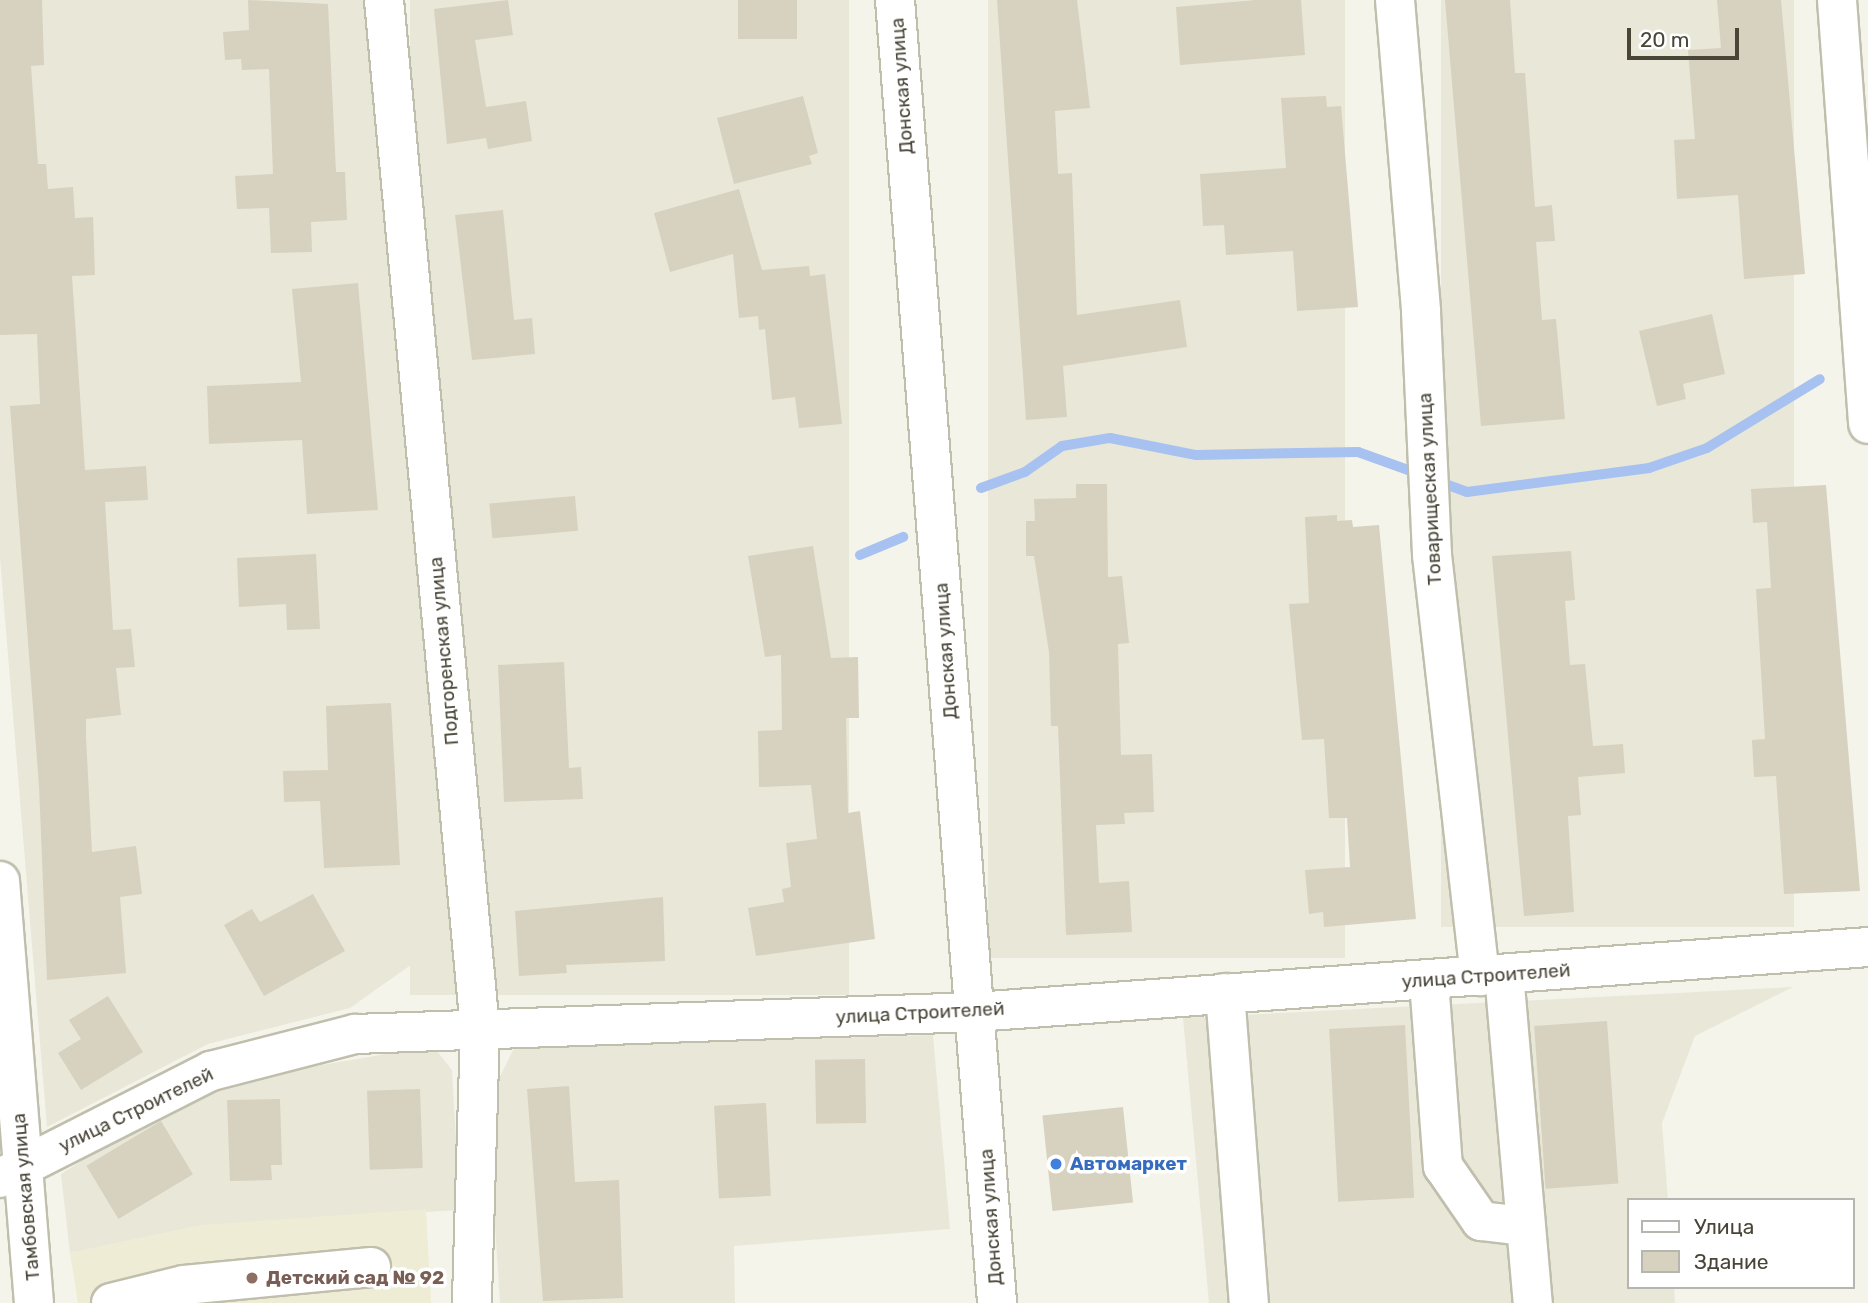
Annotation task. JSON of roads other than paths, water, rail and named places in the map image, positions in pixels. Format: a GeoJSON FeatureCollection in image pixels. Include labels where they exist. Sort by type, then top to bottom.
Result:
{"type":"FeatureCollection","features":[{"type":"Feature","properties":{"kind":"street","name":"Подгоренская улица"},"geometry":{"type":"LineString","coordinates":[[384,0],[480,1030],[472,1303]]}},
{"type":"Feature","properties":{"kind":"street","name":"Донская улица"},"geometry":{"type":"LineString","coordinates":[[895,0],[997,1303]]}},
{"type":"Feature","properties":{"kind":"street","name":"Товарищеская улица"},"geometry":{"type":"LineString","coordinates":[[1395,0],[1421,312],[1432,555],[1492,975],[1533,1303]]}},
{"type":"Feature","properties":{"kind":"street"},"geometry":{"type":"LineString","coordinates":[[1837,0],[1868,424]]}},
{"type":"Feature","properties":{"kind":"street","name":"Тамбовская улица"},"geometry":{"type":"LineString","coordinates":[[0,881],[12,1172],[34,1303]]}},
{"type":"Feature","properties":{"kind":"street","name":"улица Строителей"},"geometry":{"type":"LineString","coordinates":[[12,1172],[211,1070],[355,1034],[975,1012],[1868,947]]}},
{"type":"Feature","properties":{"kind":"street"},"geometry":{"type":"LineString","coordinates":[[1429,981],[1443,1166],[1481,1221],[1523,1226]]}},
{"type":"Feature","properties":{"kind":"street"},"geometry":{"type":"LineString","coordinates":[[1225,993],[1249,1303]]}},
{"type":"Feature","properties":{"kind":"street"},"geometry":{"type":"LineString","coordinates":[[111,1303],[184,1285],[371,1267]]}},
{"type":"Feature","properties":{"kind":"waterway"},"geometry":{"type":"LineString","coordinates":[[1437,481],[1467,492],[1649,468],[1707,448],[1820,379]]}},
{"type":"Feature","properties":{"kind":"waterway"},"geometry":{"type":"LineString","coordinates":[[981,488],[1025,472],[1062,446],[1110,438],[1196,455],[1358,452],[1419,474]]}},
{"type":"Feature","properties":{"kind":"waterway"},"geometry":{"type":"LineString","coordinates":[[860,555],[903,537]]}},
{"type":"Feature","properties":{"kind":"place","name":"Автомаркет"},"geometry":{"type":"Point","coordinates":[1056,1164]}},
{"type":"Feature","properties":{"kind":"place","name":"Детский сад № 92"},"geometry":{"type":"Point","coordinates":[252,1278]}}]}
